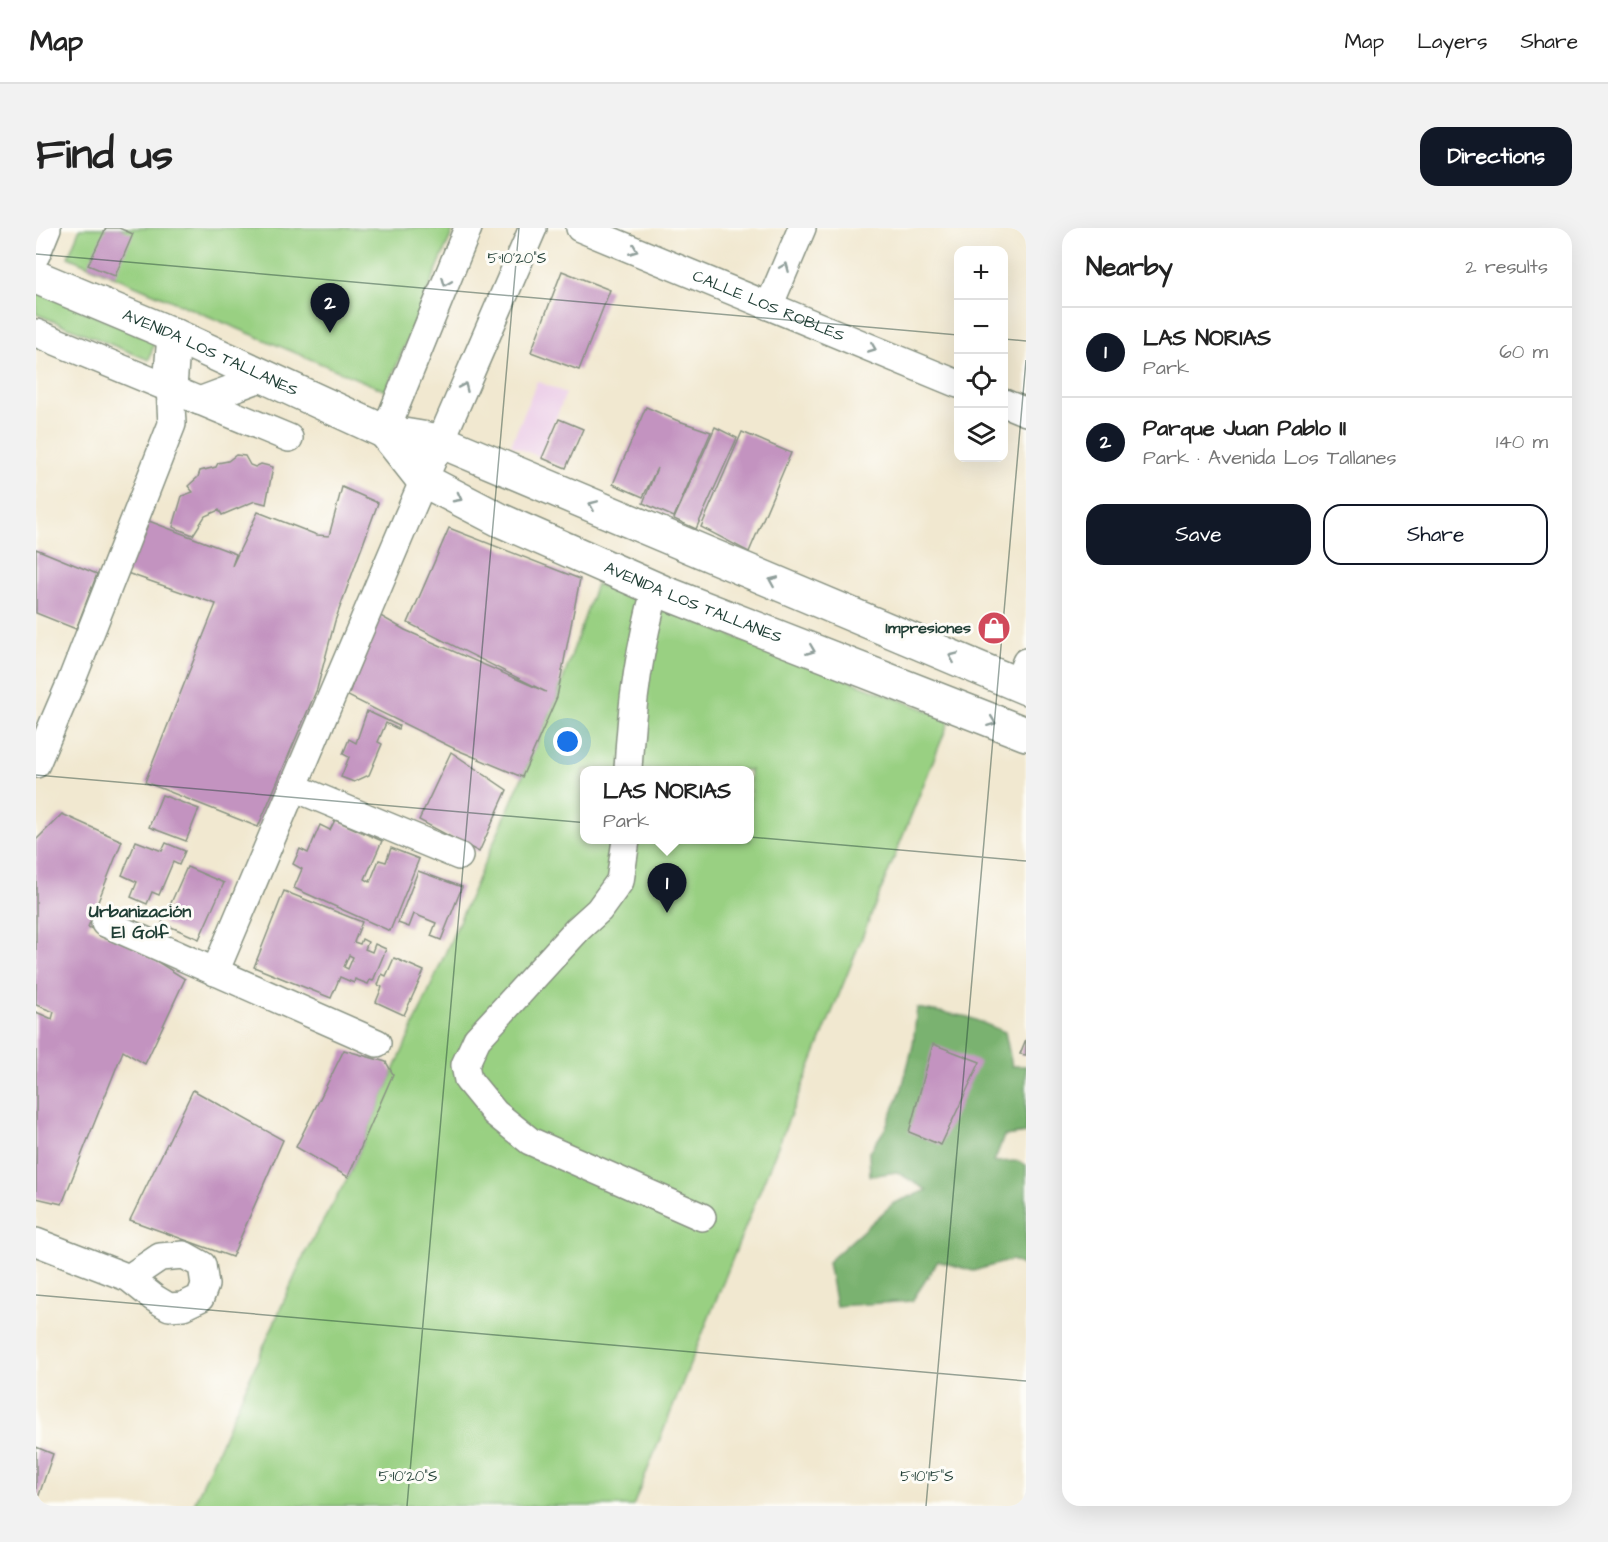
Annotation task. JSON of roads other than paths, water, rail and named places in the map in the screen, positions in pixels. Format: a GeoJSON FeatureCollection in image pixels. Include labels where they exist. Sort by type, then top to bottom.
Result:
{"type":"FeatureCollection","features":[{"type":"Feature","properties":{"kind":"main road","name":"AVENIDA LOS TALLANES"},"geometry":{"type":"LineString","coordinates":[[36,277],[174,335],[386,432],[440,441],[1023,678]]}},
{"type":"Feature","properties":{"kind":"main road"},"geometry":{"type":"LineString","coordinates":[[170,387],[174,335]]}},
{"type":"Feature","properties":{"kind":"main road","name":"AVENIDA LOS TALLANES"},"geometry":{"type":"LineString","coordinates":[[386,432],[423,480],[500,520],[656,588],[1026,734]]}},
{"type":"Feature","properties":{"kind":"street"},"geometry":{"type":"LineString","coordinates":[[36,255],[47,228]]}},
{"type":"Feature","properties":{"kind":"street"},"geometry":{"type":"LineString","coordinates":[[386,432],[468,228]]}},
{"type":"Feature","properties":{"kind":"street"},"geometry":{"type":"LineString","coordinates":[[215,972],[423,480],[533,228]]}},
{"type":"Feature","properties":{"kind":"street","name":"CALLE LOS ROBLES"},"geometry":{"type":"LineString","coordinates":[[580,228],[954,382]]}},
{"type":"Feature","properties":{"kind":"street"},"geometry":{"type":"LineString","coordinates":[[769,306],[802,228]]}},
{"type":"Feature","properties":{"kind":"street"},"geometry":{"type":"LineString","coordinates":[[36,333],[289,438]]}},
{"type":"Feature","properties":{"kind":"street"},"geometry":{"type":"LineString","coordinates":[[200,401],[266,376]]}},
{"type":"Feature","properties":{"kind":"street"},"geometry":{"type":"LineString","coordinates":[[36,764],[71,682],[172,424],[170,387]]}},
{"type":"Feature","properties":{"kind":"street"},"geometry":{"type":"LineString","coordinates":[[1008,405],[1026,412]]}},
{"type":"Feature","properties":{"kind":"street"},"geometry":{"type":"LineString","coordinates":[[628,766],[635,689],[649,610],[656,588]]}},
{"type":"Feature","properties":{"kind":"street"},"geometry":{"type":"LineString","coordinates":[[293,787],[459,856]]}},
{"type":"Feature","properties":{"kind":"street"},"geometry":{"type":"LineString","coordinates":[[625,844],[620,881],[599,910],[578,929],[477,1039],[465,1065],[468,1080],[495,1113],[530,1141],[702,1217]]}},
{"type":"Feature","properties":{"kind":"street"},"geometry":{"type":"LineString","coordinates":[[105,922],[377,1043]]}},
{"type":"Feature","properties":{"kind":"street"},"geometry":{"type":"LineString","coordinates":[[36,1242],[129,1278]]}},
{"type":"Feature","properties":{"kind":"place","name":"Parque Juan Pablo II"},"geometry":{"type":"Point","coordinates":[330,333]}},
{"type":"Feature","properties":{"kind":"place","name":"Impresiones"},"geometry":{"type":"Point","coordinates":[994,628]}},
{"type":"Feature","properties":{"kind":"place","name":"LAS NORIAS"},"geometry":{"type":"Point","coordinates":[667,913]}},
{"type":"Feature","properties":{"kind":"district","name":"Urbanización El Golf"},"geometry":{"type":"Point","coordinates":[140,921]}}]}
